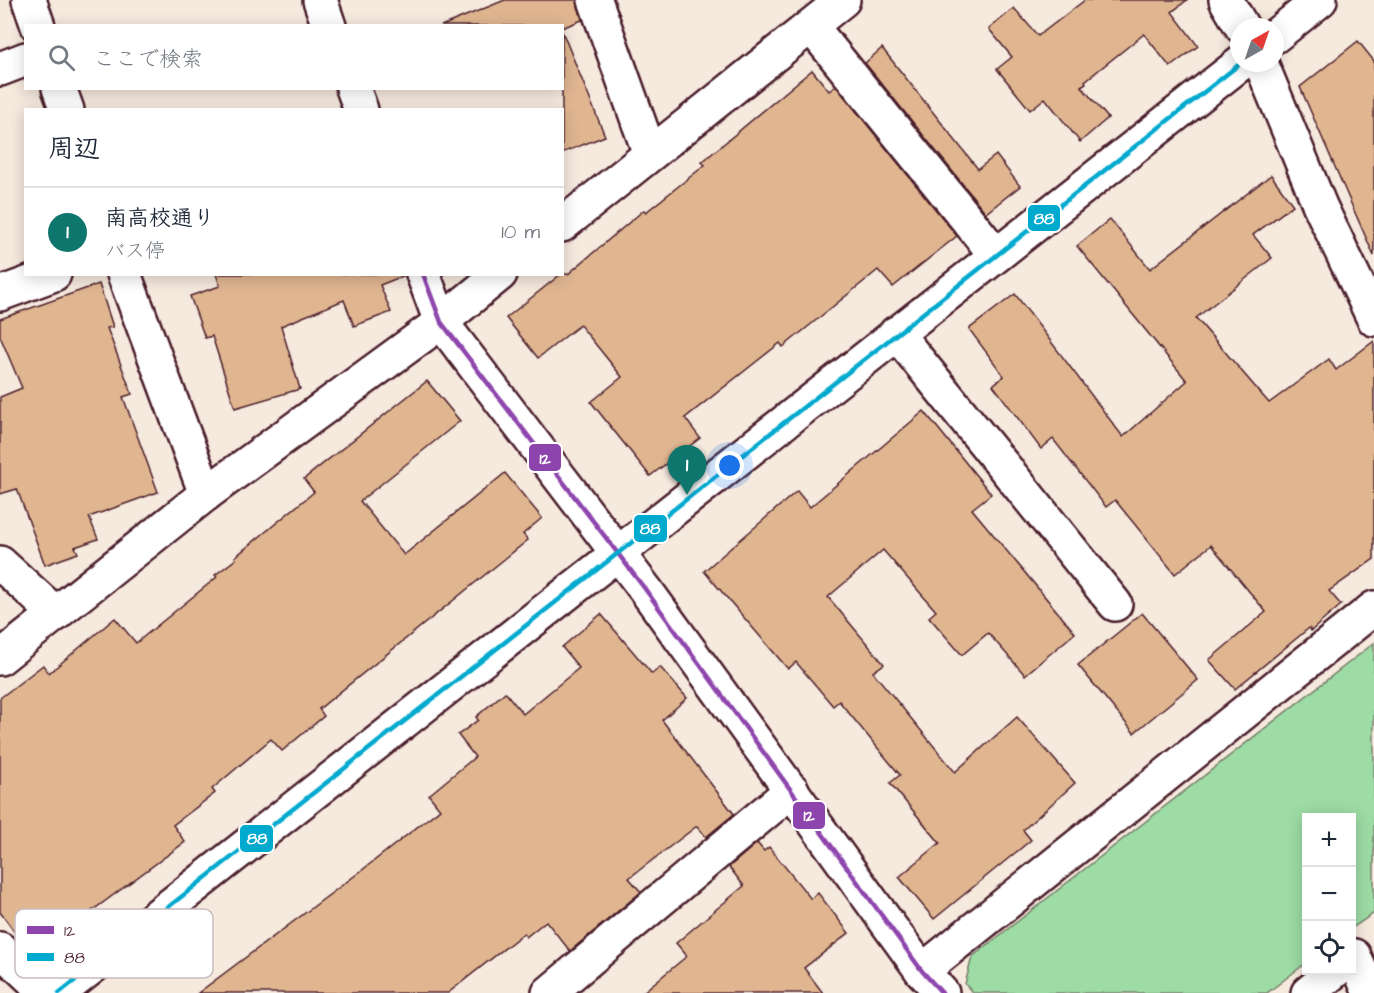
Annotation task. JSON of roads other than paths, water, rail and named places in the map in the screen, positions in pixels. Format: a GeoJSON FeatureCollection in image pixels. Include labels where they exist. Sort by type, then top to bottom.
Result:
{"type":"FeatureCollection","features":[{"type":"Feature","properties":{"kind":"street"},"geometry":{"type":"LineString","coordinates":[[29,0],[37,24]]}},
{"type":"Feature","properties":{"kind":"street"},"geometry":{"type":"LineString","coordinates":[[320,0],[328,24]]}},
{"type":"Feature","properties":{"kind":"street"},"geometry":{"type":"LineString","coordinates":[[595,0],[651,154]]}},
{"type":"Feature","properties":{"kind":"street"},"geometry":{"type":"LineString","coordinates":[[564,223],[843,0]]}},
{"type":"Feature","properties":{"kind":"street"},"geometry":{"type":"LineString","coordinates":[[1226,0],[1237,18]]}},
{"type":"Feature","properties":{"kind":"street"},"geometry":{"type":"LineString","coordinates":[[1284,29],[1320,0]]}},
{"type":"Feature","properties":{"kind":"street"},"geometry":{"type":"LineString","coordinates":[[811,26],[996,255]]}},
{"type":"Feature","properties":{"kind":"street"},"geometry":{"type":"LineString","coordinates":[[0,69],[24,60]]}},
{"type":"Feature","properties":{"kind":"street"},"geometry":{"type":"LineString","coordinates":[[166,909],[1230,72]]}},
{"type":"Feature","properties":{"kind":"street"},"geometry":{"type":"LineString","coordinates":[[1266,72],[1320,206],[1374,319]]}},
{"type":"Feature","properties":{"kind":"street"},"geometry":{"type":"LineString","coordinates":[[60,90],[66,108]]}},
{"type":"Feature","properties":{"kind":"street"},"geometry":{"type":"LineString","coordinates":[[354,90],[360,108]]}},
{"type":"Feature","properties":{"kind":"street"},"geometry":{"type":"LineString","coordinates":[[0,294],[49,276]]}},
{"type":"Feature","properties":{"kind":"street"},"geometry":{"type":"LineString","coordinates":[[125,276],[206,494]]}},
{"type":"Feature","properties":{"kind":"street"},"geometry":{"type":"LineString","coordinates":[[424,276],[441,322],[619,554],[932,982],[1374,608]]}},
{"type":"Feature","properties":{"kind":"street"},"geometry":{"type":"LineString","coordinates":[[0,658],[206,494],[441,322],[498,276]]}},
{"type":"Feature","properties":{"kind":"street"},"geometry":{"type":"LineString","coordinates":[[897,333],[1115,604]]}},
{"type":"Feature","properties":{"kind":"street"},"geometry":{"type":"LineString","coordinates":[[0,563],[56,614]]}},
{"type":"Feature","properties":{"kind":"street"},"geometry":{"type":"LineString","coordinates":[[549,993],[792,790]]}},
{"type":"Feature","properties":{"kind":"street"},"geometry":{"type":"LineString","coordinates":[[0,950],[15,964]]}},
{"type":"Feature","properties":{"kind":"street"},"geometry":{"type":"LineString","coordinates":[[1356,960],[1371,993]]}},
{"type":"Feature","properties":{"kind":"street"},"geometry":{"type":"LineString","coordinates":[[1308,993],[1330,975]]}},
{"type":"Feature","properties":{"kind":"street"},"geometry":{"type":"LineString","coordinates":[[31,978],[47,993]]}},
{"type":"Feature","properties":{"kind":"street"},"geometry":{"type":"LineString","coordinates":[[59,993],[78,978]]}},
{"type":"Feature","properties":{"kind":"place","name":"南高校通り"},"geometry":{"type":"Point","coordinates":[687,495]}}]}
